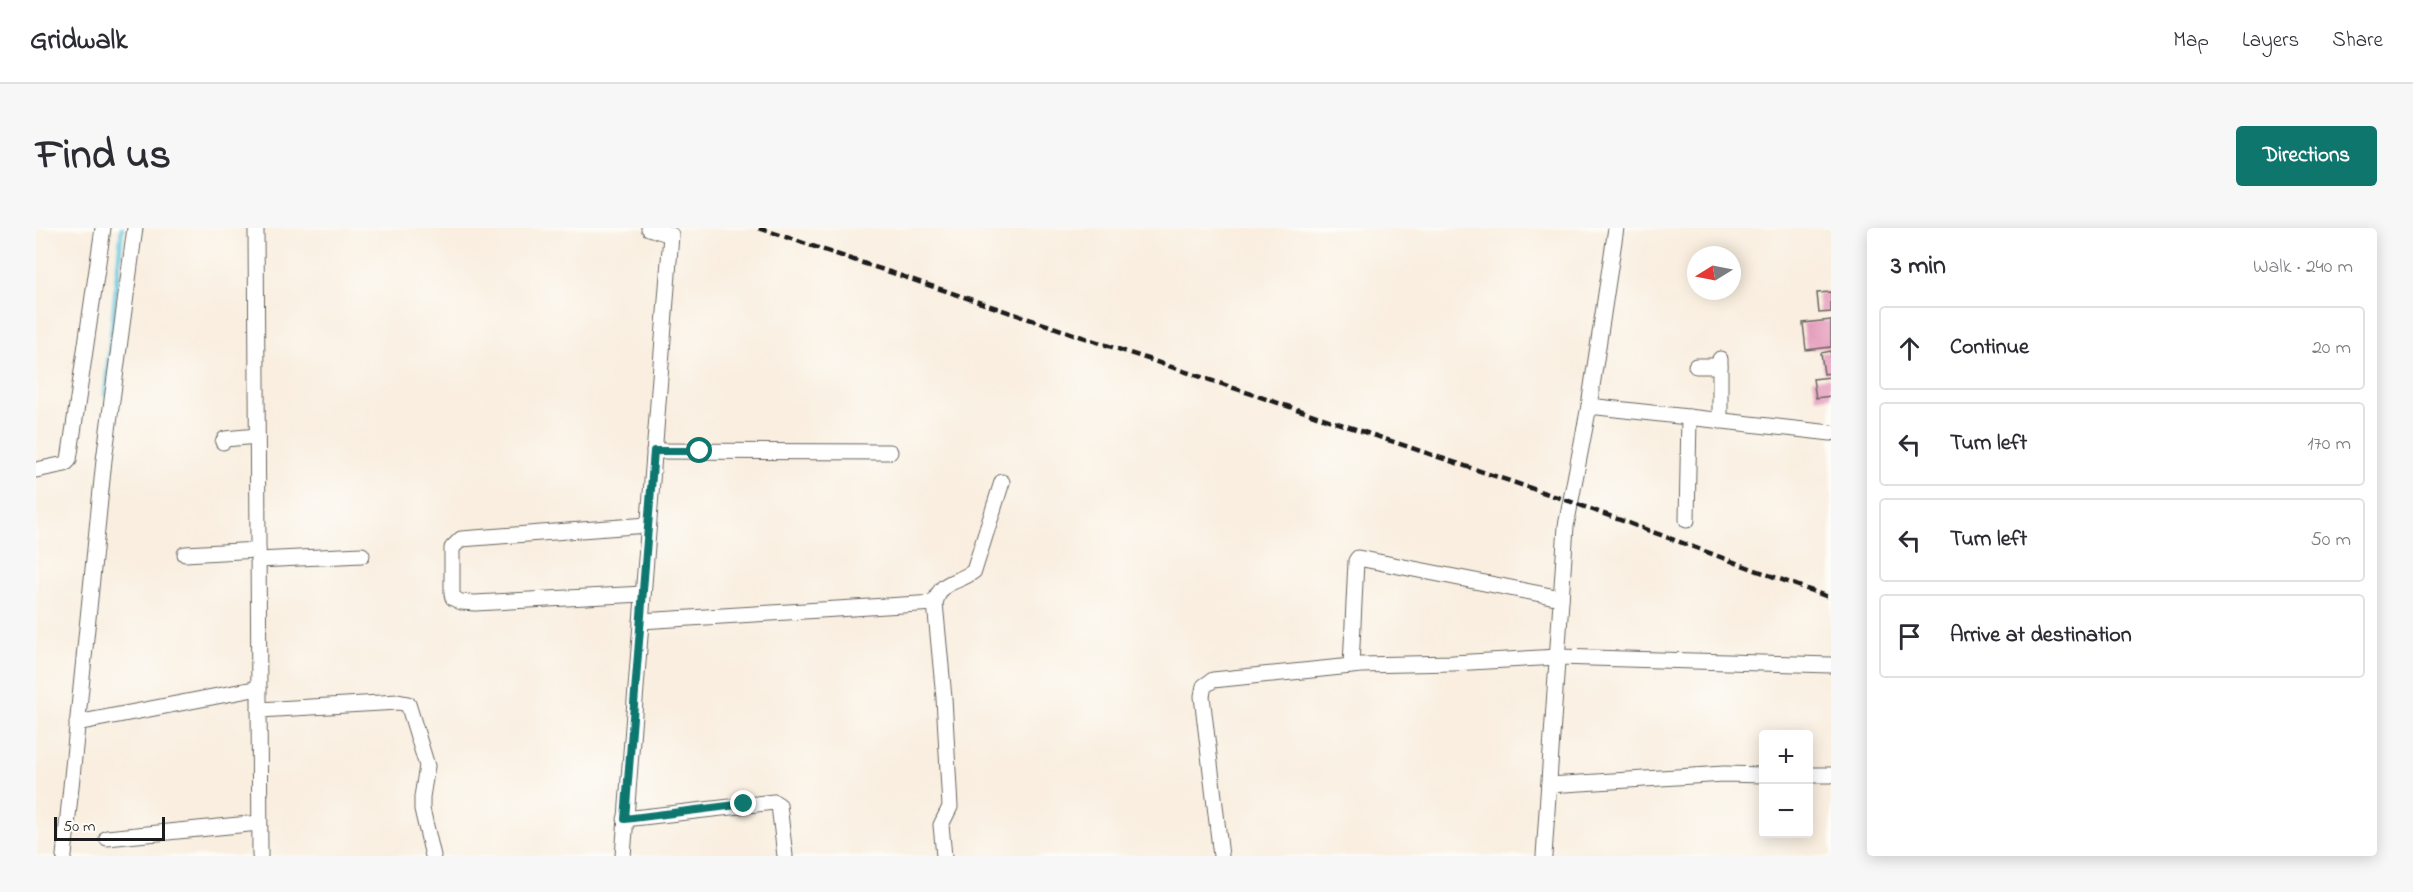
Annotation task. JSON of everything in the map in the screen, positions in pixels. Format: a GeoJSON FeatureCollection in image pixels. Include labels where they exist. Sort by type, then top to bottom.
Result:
{"type":"FeatureCollection","features":[{"type":"Feature","properties":{"kind":"street"},"geometry":{"type":"LineString","coordinates":[[36,470],[65,464],[69,460],[103,228]]}},
{"type":"Feature","properties":{"kind":"street"},"geometry":{"type":"LineString","coordinates":[[64,856],[104,460],[135,228]]}},
{"type":"Feature","properties":{"kind":"street"},"geometry":{"type":"LineString","coordinates":[[256,228],[260,856]]}},
{"type":"Feature","properties":{"kind":"street"},"geometry":{"type":"LineString","coordinates":[[623,856],[671,235],[649,228]]}},
{"type":"Feature","properties":{"kind":"street"},"geometry":{"type":"LineString","coordinates":[[1544,856],[1569,501],[1589,406],[1616,228]]}},
{"type":"Feature","properties":{"kind":"street"},"geometry":{"type":"LineString","coordinates":[[1696,366],[1720,363],[1720,421]]}},
{"type":"Feature","properties":{"kind":"street"},"geometry":{"type":"LineString","coordinates":[[1589,406],[1831,433]]}},
{"type":"Feature","properties":{"kind":"street"},"geometry":{"type":"LineString","coordinates":[[1687,520],[1689,417]]}},
{"type":"Feature","properties":{"kind":"street"},"geometry":{"type":"LineString","coordinates":[[223,442],[225,439],[257,436]]}},
{"type":"Feature","properties":{"kind":"street"},"geometry":{"type":"LineString","coordinates":[[654,451],[890,452]]}},
{"type":"Feature","properties":{"kind":"street"},"geometry":{"type":"LineString","coordinates":[[944,856],[941,825],[950,807],[944,698],[935,603],[940,590],[974,571],[1002,482]]}},
{"type":"Feature","properties":{"kind":"street"},"geometry":{"type":"LineString","coordinates":[[643,594],[461,602],[453,598],[452,594],[452,548],[461,539],[648,525]]}},
{"type":"Feature","properties":{"kind":"street"},"geometry":{"type":"LineString","coordinates":[[184,554],[362,555]]}},
{"type":"Feature","properties":{"kind":"street"},"geometry":{"type":"LineString","coordinates":[[1351,666],[1356,561],[1358,558],[1561,598]]}},
{"type":"Feature","properties":{"kind":"street"},"geometry":{"type":"LineString","coordinates":[[640,621],[935,603]]}},
{"type":"Feature","properties":{"kind":"street"},"geometry":{"type":"LineString","coordinates":[[1221,856],[1202,696],[1204,686],[1213,680],[1351,666],[1558,657],[1831,665]]}},
{"type":"Feature","properties":{"kind":"street"},"geometry":{"type":"LineString","coordinates":[[77,723],[259,688]]}},
{"type":"Feature","properties":{"kind":"street"},"geometry":{"type":"LineString","coordinates":[[259,710],[398,702],[408,704],[427,766],[422,809],[433,856]]}},
{"type":"Feature","properties":{"kind":"street"},"geometry":{"type":"LineString","coordinates":[[1549,785],[1724,774],[1759,775]]}},
{"type":"Feature","properties":{"kind":"street"},"geometry":{"type":"LineString","coordinates":[[1813,775],[1831,775]]}},
{"type":"Feature","properties":{"kind":"street"},"geometry":{"type":"LineString","coordinates":[[625,819],[774,802],[779,805],[785,856]]}},
{"type":"Feature","properties":{"kind":"street"},"geometry":{"type":"LineString","coordinates":[[107,838],[259,823]]}},
{"type":"Feature","properties":{"kind":"building"},"geometry":{"type":"Polygon","coordinates":[[[1831,292],[1831,312],[1819,313],[1817,293],[1831,292]]]}},
{"type":"Feature","properties":{"kind":"building"},"geometry":{"type":"Polygon","coordinates":[[[1831,320],[1831,347],[1806,350],[1803,323],[1831,320]]]}},
{"type":"Feature","properties":{"kind":"building"},"geometry":{"type":"Polygon","coordinates":[[[1831,351],[1831,373],[1824,374],[1821,353],[1831,351]]]}},
{"type":"Feature","properties":{"kind":"building"},"geometry":{"type":"Polygon","coordinates":[[[1831,377],[1831,396],[1816,398],[1813,379],[1831,377]]]}},
{"type":"Feature","properties":{"kind":"waterway"},"geometry":{"type":"LineString","coordinates":[[105,395],[122,228]]}},
{"type":"Feature","properties":{"kind":"railway"},"geometry":{"type":"LineString","coordinates":[[759,228],[1569,501],[1831,598]]}},
{"type":"Feature","properties":{"kind":"route"},"geometry":{"type":"LineString","coordinates":[[700,451],[654,451],[625,819],[744,804]]}}]}
